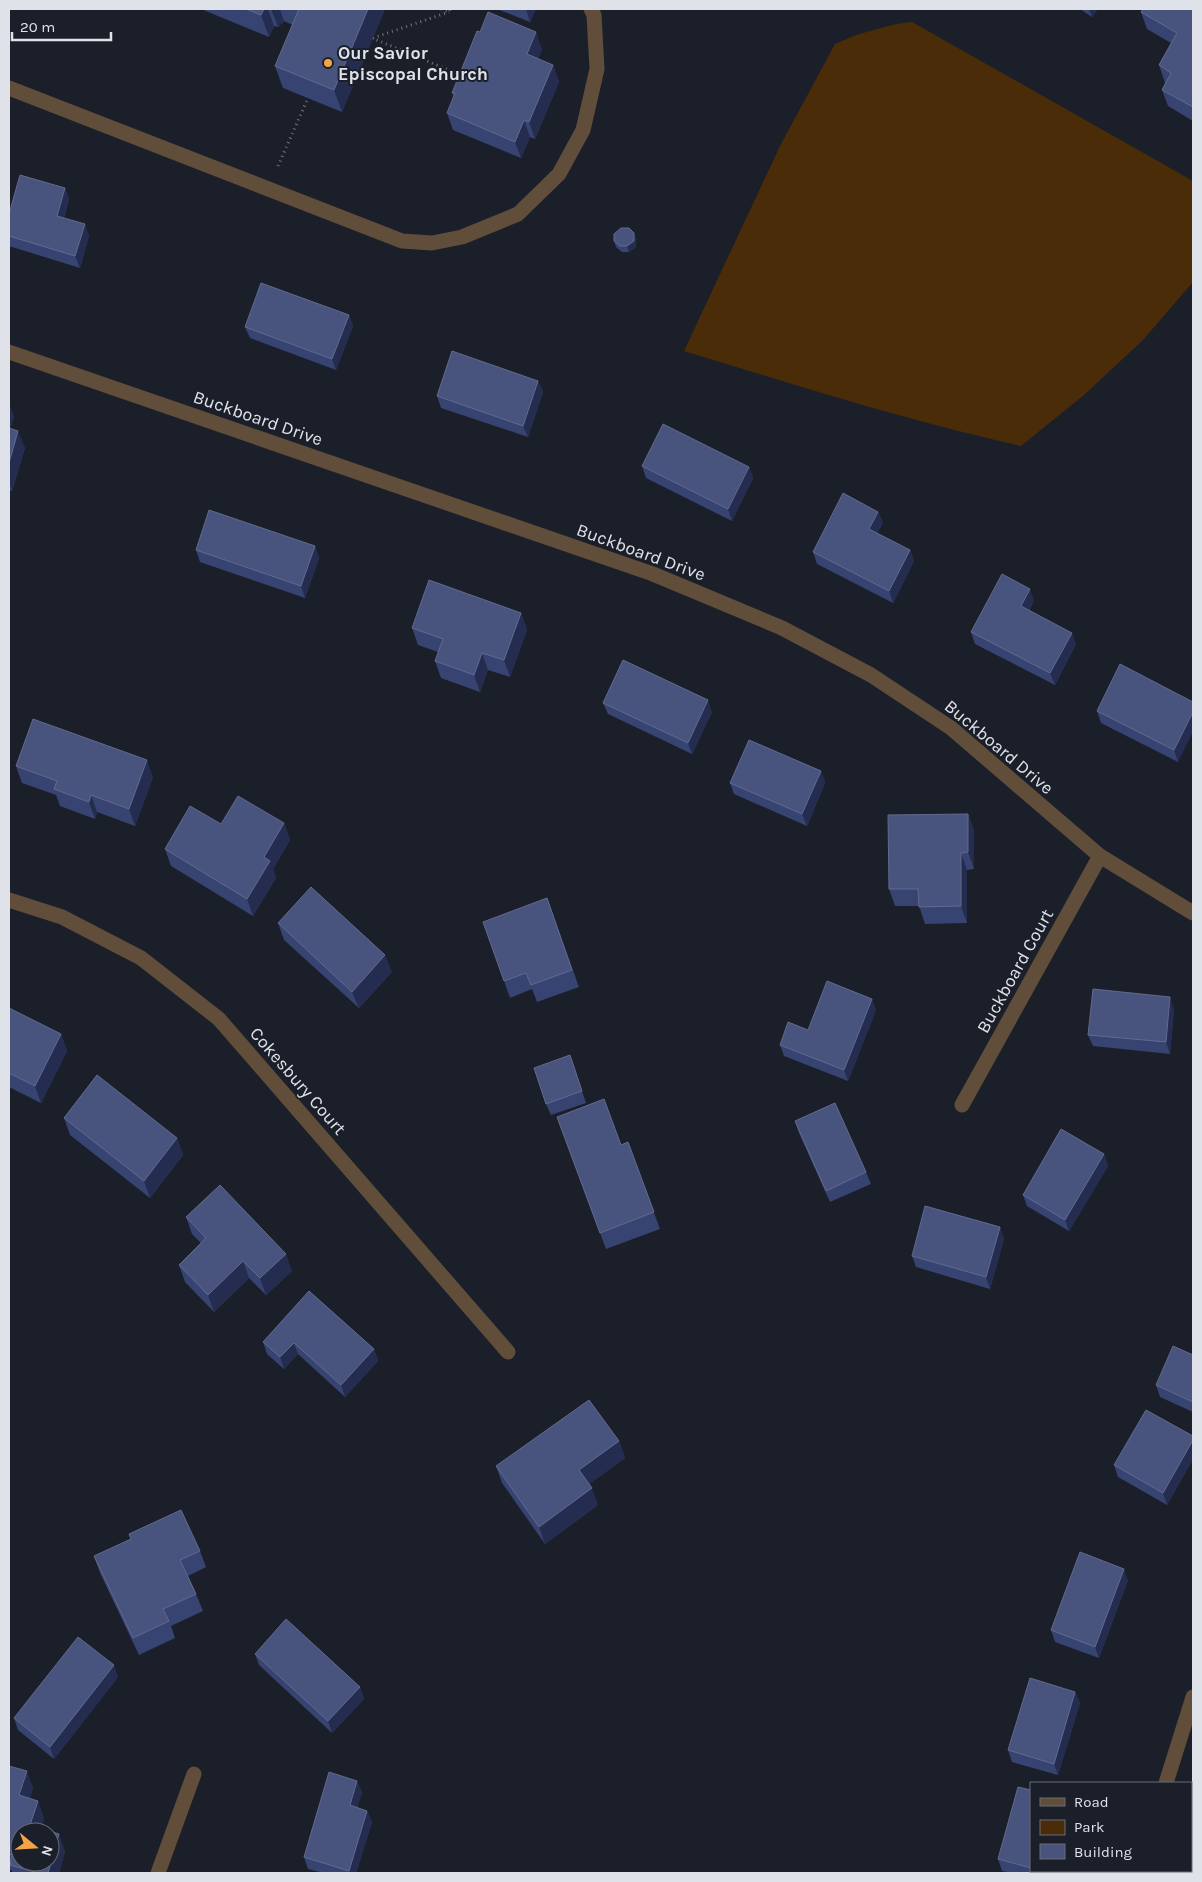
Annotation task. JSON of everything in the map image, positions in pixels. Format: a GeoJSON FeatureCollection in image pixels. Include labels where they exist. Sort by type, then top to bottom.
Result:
{"type":"FeatureCollection","features":[{"type":"Feature","properties":{"kind":"street"},"geometry":{"type":"LineString","coordinates":[[9,88],[402,241],[432,243],[462,236],[518,214],[559,174],[583,130],[597,69],[594,15],[591,9]]}},
{"type":"Feature","properties":{"kind":"street","name":"Buckboard Drive"},"geometry":{"type":"LineString","coordinates":[[9,352],[653,574],[782,628],[871,675],[950,728],[1100,856],[1193,913]]}},
{"type":"Feature","properties":{"kind":"street","name":"Buckboard Court"},"geometry":{"type":"LineString","coordinates":[[962,1105],[1100,856]]}},
{"type":"Feature","properties":{"kind":"street","name":"Cokesbury Court"},"geometry":{"type":"LineString","coordinates":[[9,900],[62,916],[141,958],[219,1018],[508,1352]]}},
{"type":"Feature","properties":{"kind":"street"},"geometry":{"type":"LineString","coordinates":[[1166,1782],[1193,1697]]}},
{"type":"Feature","properties":{"kind":"street"},"geometry":{"type":"LineString","coordinates":[[158,1873],[194,1774]]}},
{"type":"Feature","properties":{"kind":"path"},"geometry":{"type":"LineString","coordinates":[[441,9],[450,10]]}},
{"type":"Feature","properties":{"kind":"path"},"geometry":{"type":"LineString","coordinates":[[450,10],[372,38],[470,79]]}},
{"type":"Feature","properties":{"kind":"path"},"geometry":{"type":"LineString","coordinates":[[268,190],[308,98]]}},
{"type":"Feature","properties":{"kind":"green space"},"geometry":{"type":"Polygon","coordinates":[[[912,22],[1193,181],[1193,282],[1143,340],[1084,395],[1021,446],[894,414],[684,351],[780,146],[835,44],[856,35],[896,24],[912,22]]]}},
{"type":"Feature","properties":{"kind":"building"},"geometry":{"type":"Polygon","coordinates":[[[246,9],[264,9],[261,15],[246,9]]]}},
{"type":"Feature","properties":{"kind":"building"},"geometry":{"type":"Polygon","coordinates":[[[299,9],[368,9],[334,90],[275,66],[299,9]]]}},
{"type":"Feature","properties":{"kind":"building"},"geometry":{"type":"Polygon","coordinates":[[[1143,9],[1193,9],[1193,107],[1162,90],[1171,73],[1159,65],[1177,33],[1141,12],[1143,9]]]}},
{"type":"Feature","properties":{"kind":"building"},"geometry":{"type":"Polygon","coordinates":[[[488,12],[536,32],[527,54],[553,65],[529,122],[524,120],[515,142],[447,113],[455,93],[452,93],[477,31],[480,32],[488,12]]]}},
{"type":"Feature","properties":{"kind":"building"},"geometry":{"type":"Polygon","coordinates":[[[20,175],[65,188],[57,216],[85,224],[75,256],[9,236],[9,214],[20,175]]]}},
{"type":"Feature","properties":{"kind":"building"},"geometry":{"type":"Polygon","coordinates":[[[621,228],[629,228],[634,233],[634,241],[627,246],[620,246],[614,241],[614,234],[621,228]]]}},
{"type":"Feature","properties":{"kind":"building"},"geometry":{"type":"Polygon","coordinates":[[[261,283],[349,315],[332,359],[245,327],[261,283]]]}},
{"type":"Feature","properties":{"kind":"building"},"geometry":{"type":"Polygon","coordinates":[[[452,351],[538,381],[523,426],[437,396],[452,351]]]}},
{"type":"Feature","properties":{"kind":"building"},"geometry":{"type":"Polygon","coordinates":[[[663,424],[749,467],[728,509],[642,466],[663,424]]]}},
{"type":"Feature","properties":{"kind":"building"},"geometry":{"type":"Polygon","coordinates":[[[9,428],[18,431],[9,463],[9,428]]]}},
{"type":"Feature","properties":{"kind":"building"},"geometry":{"type":"Polygon","coordinates":[[[843,493],[878,512],[869,529],[910,550],[889,591],[813,552],[843,493]]]}},
{"type":"Feature","properties":{"kind":"building"},"geometry":{"type":"Polygon","coordinates":[[[209,510],[315,546],[301,586],[196,550],[209,510]]]}},
{"type":"Feature","properties":{"kind":"building"},"geometry":{"type":"Polygon","coordinates":[[[1002,574],[1030,589],[1021,606],[1072,633],[1050,673],[971,632],[1002,574]]]}},
{"type":"Feature","properties":{"kind":"building"},"geometry":{"type":"Polygon","coordinates":[[[429,580],[521,613],[504,660],[482,653],[474,675],[435,661],[443,639],[412,628],[429,580]]]}},
{"type":"Feature","properties":{"kind":"building"},"geometry":{"type":"Polygon","coordinates":[[[623,660],[708,700],[688,743],[603,703],[623,660]]]}},
{"type":"Feature","properties":{"kind":"building"},"geometry":{"type":"Polygon","coordinates":[[[1120,664],[1193,702],[1193,712],[1174,750],[1097,711],[1120,664]]]}},
{"type":"Feature","properties":{"kind":"building"},"geometry":{"type":"Polygon","coordinates":[[[33,719],[147,760],[129,809],[91,795],[89,802],[54,789],[57,781],[16,766],[33,719]]]}},
{"type":"Feature","properties":{"kind":"building"},"geometry":{"type":"Polygon","coordinates":[[[749,740],[821,771],[802,814],[730,783],[749,740]]]}},
{"type":"Feature","properties":{"kind":"building"},"geometry":{"type":"Polygon","coordinates":[[[238,796],[284,823],[264,857],[270,861],[247,899],[165,849],[190,806],[221,824],[238,796]]]}},
{"type":"Feature","properties":{"kind":"building"},"geometry":{"type":"Polygon","coordinates":[[[968,814],[968,852],[961,853],[961,906],[919,907],[918,889],[889,889],[888,815],[968,814]]]}},
{"type":"Feature","properties":{"kind":"building"},"geometry":{"type":"Polygon","coordinates":[[[311,887],[385,955],[352,992],[278,923],[311,887]]]}},
{"type":"Feature","properties":{"kind":"building"},"geometry":{"type":"Polygon","coordinates":[[[547,898],[572,970],[531,985],[526,973],[504,981],[483,922],[547,898]]]}},
{"type":"Feature","properties":{"kind":"building"},"geometry":{"type":"Polygon","coordinates":[[[827,981],[872,999],[844,1070],[780,1045],[788,1022],[808,1030],[827,981]]]}},
{"type":"Feature","properties":{"kind":"building"},"geometry":{"type":"Polygon","coordinates":[[[1093,989],[1170,997],[1166,1042],[1088,1035],[1093,989]]]}},
{"type":"Feature","properties":{"kind":"building"},"geometry":{"type":"Polygon","coordinates":[[[9,1008],[61,1034],[35,1086],[9,1073],[9,1008]]]}},
{"type":"Feature","properties":{"kind":"building"},"geometry":{"type":"Polygon","coordinates":[[[570,1055],[582,1091],[546,1104],[534,1068],[570,1055]]]}},
{"type":"Feature","properties":{"kind":"building"},"geometry":{"type":"Polygon","coordinates":[[[97,1075],[177,1138],[144,1181],[64,1118],[97,1075]]]}},
{"type":"Feature","properties":{"kind":"building"},"geometry":{"type":"Polygon","coordinates":[[[604,1099],[621,1145],[628,1142],[654,1212],[600,1233],[557,1117],[604,1099]]]}},
{"type":"Feature","properties":{"kind":"building"},"geometry":{"type":"Polygon","coordinates":[[[835,1103],[866,1172],[826,1191],[795,1121],[835,1103]]]}},
{"type":"Feature","properties":{"kind":"building"},"geometry":{"type":"Polygon","coordinates":[[[1061,1129],[1104,1154],[1065,1220],[1023,1195],[1061,1129]]]}},
{"type":"Feature","properties":{"kind":"building"},"geometry":{"type":"Polygon","coordinates":[[[220,1185],[286,1254],[260,1278],[243,1261],[208,1295],[179,1265],[206,1238],[186,1217],[220,1185]]]}},
{"type":"Feature","properties":{"kind":"building"},"geometry":{"type":"Polygon","coordinates":[[[925,1206],[1000,1227],[986,1277],[912,1256],[925,1206]]]}},
{"type":"Feature","properties":{"kind":"building"},"geometry":{"type":"Polygon","coordinates":[[[309,1291],[374,1349],[341,1385],[294,1343],[280,1357],[263,1342],[309,1291]]]}},
{"type":"Feature","properties":{"kind":"building"},"geometry":{"type":"Polygon","coordinates":[[[1173,1346],[1193,1355],[1193,1402],[1156,1385],[1173,1346]]]}},
{"type":"Feature","properties":{"kind":"building"},"geometry":{"type":"Polygon","coordinates":[[[589,1400],[619,1441],[579,1470],[592,1488],[539,1527],[496,1466],[589,1400]]]}},
{"type":"Feature","properties":{"kind":"building"},"geometry":{"type":"Polygon","coordinates":[[[1146,1410],[1193,1436],[1193,1440],[1163,1493],[1114,1465],[1146,1410]]]}},
{"type":"Feature","properties":{"kind":"building"},"geometry":{"type":"Polygon","coordinates":[[[181,1510],[200,1551],[180,1560],[196,1594],[163,1609],[169,1621],[133,1638],[94,1556],[131,1539],[129,1534],[181,1510]]]}},
{"type":"Feature","properties":{"kind":"building"},"geometry":{"type":"Polygon","coordinates":[[[1080,1552],[1124,1569],[1095,1647],[1051,1630],[1080,1552]]]}},
{"type":"Feature","properties":{"kind":"building"},"geometry":{"type":"Polygon","coordinates":[[[286,1619],[360,1687],[328,1721],[255,1654],[286,1619]]]}},
{"type":"Feature","properties":{"kind":"building"},"geometry":{"type":"Polygon","coordinates":[[[78,1637],[114,1665],[50,1747],[14,1718],[78,1637]]]}},
{"type":"Feature","properties":{"kind":"building"},"geometry":{"type":"Polygon","coordinates":[[[1030,1678],[1075,1692],[1054,1764],[1008,1750],[1030,1678]]]}},
{"type":"Feature","properties":{"kind":"building"},"geometry":{"type":"Polygon","coordinates":[[[9,1766],[27,1771],[19,1795],[38,1801],[31,1822],[10,1822],[10,1854],[9,1766]]]}},
{"type":"Feature","properties":{"kind":"building"},"geometry":{"type":"Polygon","coordinates":[[[329,1772],[357,1781],[350,1805],[367,1811],[349,1871],[304,1857],[329,1772]]]}},
{"type":"Feature","properties":{"kind":"building"},"geometry":{"type":"Polygon","coordinates":[[[1018,1787],[1030,1790],[1030,1868],[998,1859],[1018,1787]]]}},
{"type":"Feature","properties":{"kind":"place","name":"Our Savior Episcopal Church"},"geometry":{"type":"Point","coordinates":[328,63]}}]}
